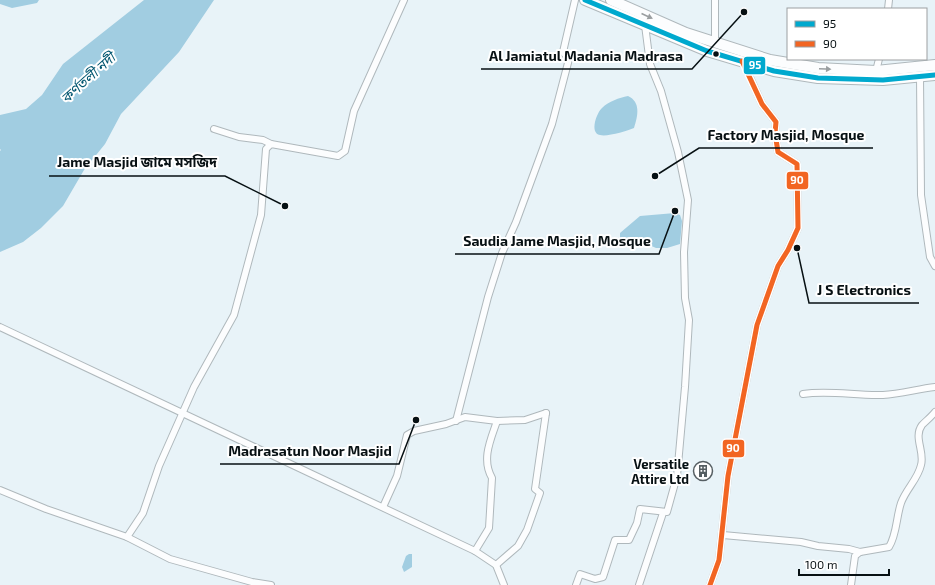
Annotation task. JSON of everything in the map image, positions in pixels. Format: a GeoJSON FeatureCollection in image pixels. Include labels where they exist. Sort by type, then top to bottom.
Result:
{"type":"FeatureCollection","features":[{"type":"Feature","properties":{"kind":"highway"},"geometry":{"type":"LineString","coordinates":[[585,0],[707,51],[774,71],[818,78],[883,80],[935,75]]}},
{"type":"Feature","properties":{"kind":"highway"},"geometry":{"type":"LineString","coordinates":[[612,0],[686,33],[770,60],[818,68],[876,71],[935,65]]}},
{"type":"Feature","properties":{"kind":"street"},"geometry":{"type":"LineString","coordinates":[[214,129],[239,137],[263,140],[271,144],[338,156],[345,151],[354,111],[404,0]]}},
{"type":"Feature","properties":{"kind":"street"},"geometry":{"type":"LineString","coordinates":[[456,421],[480,326],[502,253],[516,222],[552,124],[569,59],[563,52],[575,0]]}},
{"type":"Feature","properties":{"kind":"street"},"geometry":{"type":"LineString","coordinates":[[715,0],[715,42]]}},
{"type":"Feature","properties":{"kind":"street"},"geometry":{"type":"LineString","coordinates":[[576,585],[580,574],[595,579],[603,577],[615,540],[629,540],[637,523],[640,509],[663,513],[669,510],[677,476],[689,320],[685,298],[684,252],[688,200],[661,90],[650,64],[645,25]]}},
{"type":"Feature","properties":{"kind":"street"},"geometry":{"type":"LineString","coordinates":[[876,71],[879,60]]}},
{"type":"Feature","properties":{"kind":"street"},"geometry":{"type":"LineString","coordinates":[[710,585],[719,560],[728,476],[757,325],[778,266],[788,250],[798,228],[797,164],[778,152],[775,134],[776,122],[762,104],[742,61]]}},
{"type":"Feature","properties":{"kind":"street"},"geometry":{"type":"LineString","coordinates":[[920,76],[921,195],[930,257],[935,266]]}},
{"type":"Feature","properties":{"kind":"street"},"geometry":{"type":"LineString","coordinates":[[126,537],[142,513],[159,466],[194,387],[234,314],[261,215],[266,149],[271,144]]}},
{"type":"Feature","properties":{"kind":"street"},"geometry":{"type":"LineString","coordinates":[[0,326],[182,414],[474,551],[496,565],[504,585]]}},
{"type":"Feature","properties":{"kind":"street"},"geometry":{"type":"LineString","coordinates":[[803,394],[819,392],[855,395],[885,395],[935,387]]}},
{"type":"Feature","properties":{"kind":"street"},"geometry":{"type":"LineString","coordinates":[[722,535],[801,542],[860,552],[889,547],[894,538],[896,523],[902,501],[922,463],[918,437],[922,426],[935,412]]}},
{"type":"Feature","properties":{"kind":"street"},"geometry":{"type":"LineString","coordinates":[[383,507],[397,476],[407,435],[414,431],[456,421],[465,417],[497,421],[525,420],[546,413],[535,489],[540,493],[537,503],[527,530],[518,546],[496,565]]}},
{"type":"Feature","properties":{"kind":"street"},"geometry":{"type":"LineString","coordinates":[[474,551],[489,528],[492,478],[488,471],[486,460],[497,421]]}},
{"type":"Feature","properties":{"kind":"street"},"geometry":{"type":"LineString","coordinates":[[0,490],[46,509],[126,537],[170,559],[252,582],[271,585]]}},
{"type":"Feature","properties":{"kind":"street"},"geometry":{"type":"LineString","coordinates":[[639,585],[663,513]]}},
{"type":"Feature","properties":{"kind":"street"},"geometry":{"type":"LineString","coordinates":[[851,585],[855,556],[860,552]]}},
{"type":"Feature","properties":{"kind":"water"},"geometry":{"type":"Polygon","coordinates":[[[0,0],[39,0],[37,3],[12,8],[0,4],[0,0]]]}},
{"type":"Feature","properties":{"kind":"water","name":"কর্ণতলী নদী"},"geometry":{"type":"Polygon","coordinates":[[[144,0],[214,0],[179,52],[121,114],[105,144],[84,170],[63,206],[41,228],[23,242],[0,252],[0,115],[26,109],[42,95],[63,64],[144,0]]]}},
{"type":"Feature","properties":{"kind":"water"},"geometry":{"type":"Polygon","coordinates":[[[628,96],[637,106],[637,119],[634,128],[607,135],[600,135],[597,133],[594,127],[600,110],[611,102],[628,96]]]}},
{"type":"Feature","properties":{"kind":"water"},"geometry":{"type":"Polygon","coordinates":[[[675,213],[680,215],[682,221],[680,244],[667,248],[656,248],[647,244],[624,242],[620,238],[620,233],[640,216],[675,213]]]}},
{"type":"Feature","properties":{"kind":"water"},"geometry":{"type":"Polygon","coordinates":[[[412,554],[412,567],[404,572],[402,567],[406,556],[412,554]]]}},
{"type":"Feature","properties":{"kind":"transit line","name":"95"},"geometry":{"type":"LineString","coordinates":[[585,0],[707,51],[774,71],[818,78],[883,80],[935,75]]}},
{"type":"Feature","properties":{"kind":"transit line","name":"90"},"geometry":{"type":"LineString","coordinates":[[710,585],[719,560],[728,476],[757,325],[778,266],[788,250],[798,228],[797,164],[778,152],[775,133],[776,122],[762,104],[742,61]]}},
{"type":"Feature","properties":{"kind":"place","name":"Al Jamiatul Madania Madrasa"},"geometry":{"type":"Point","coordinates":[744,12]}},
{"type":"Feature","properties":{"kind":"place","name":"Factory Masjid, Mosque"},"geometry":{"type":"Point","coordinates":[655,176]}},
{"type":"Feature","properties":{"kind":"place","name":"Jame Masjid জামে মসজিদ"},"geometry":{"type":"Point","coordinates":[285,206]}},
{"type":"Feature","properties":{"kind":"place","name":"Saudia Jame Masjid, Mosque"},"geometry":{"type":"Point","coordinates":[675,211]}},
{"type":"Feature","properties":{"kind":"place","name":"J S Electronics"},"geometry":{"type":"Point","coordinates":[797,248]}},
{"type":"Feature","properties":{"kind":"place","name":"Madrasatun Noor Masjid"},"geometry":{"type":"Point","coordinates":[416,420]}},
{"type":"Feature","properties":{"kind":"place","name":"Versatile Attire Ltd"},"geometry":{"type":"Point","coordinates":[703,471]}}]}
